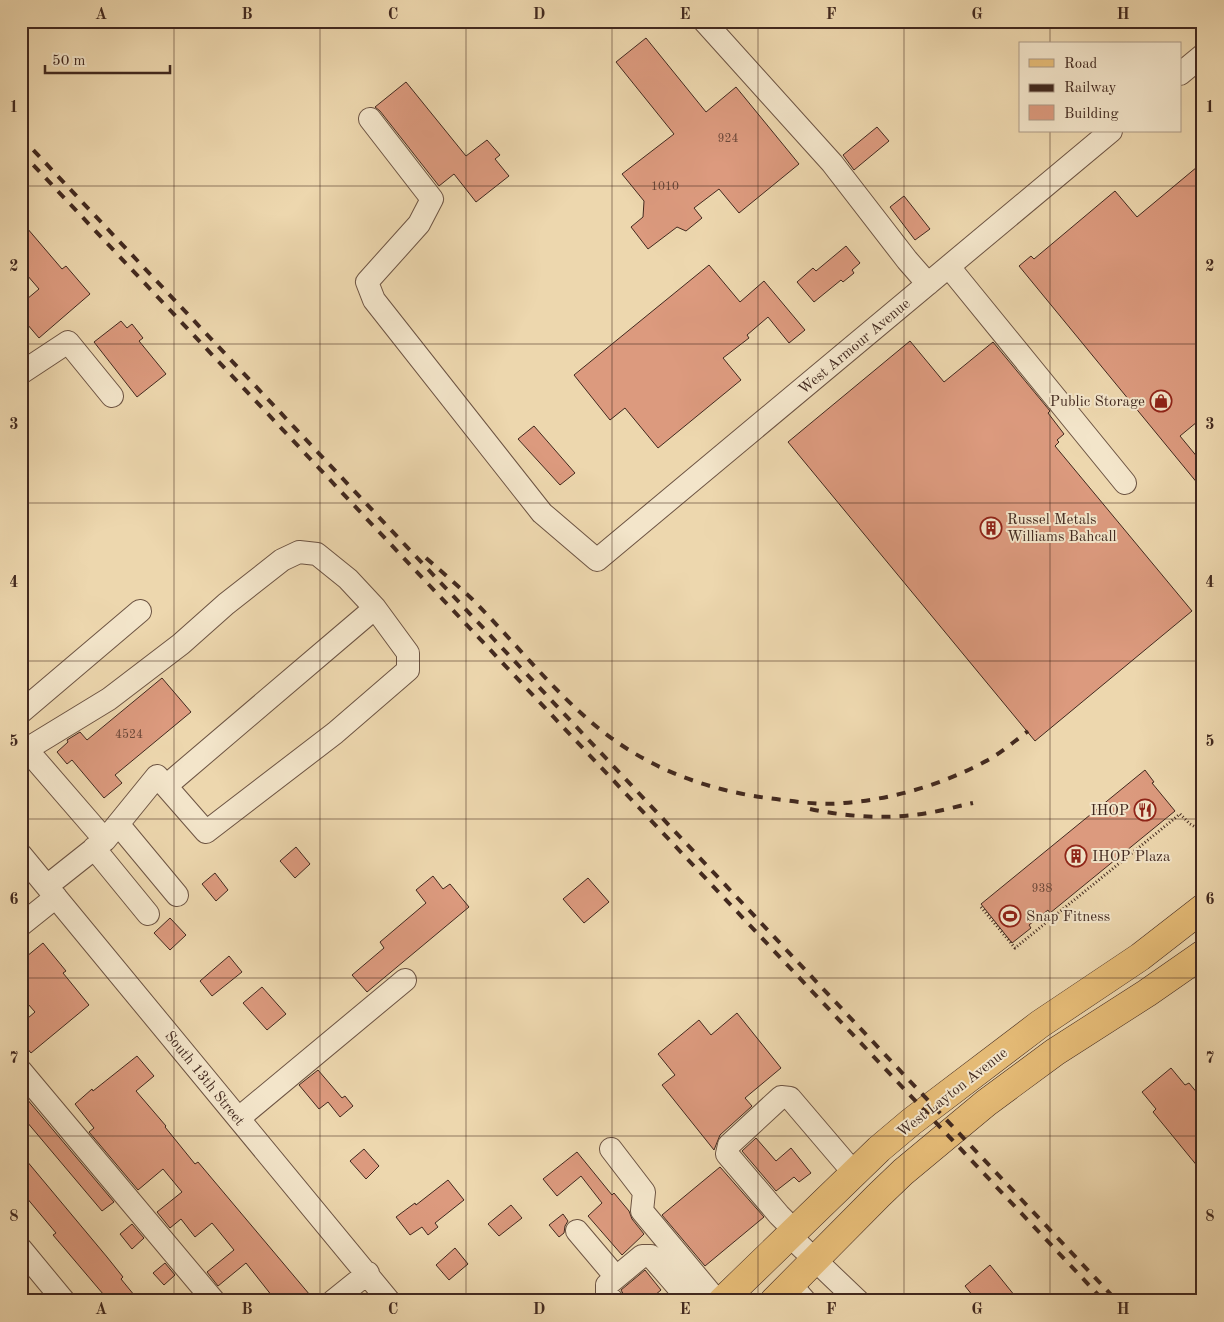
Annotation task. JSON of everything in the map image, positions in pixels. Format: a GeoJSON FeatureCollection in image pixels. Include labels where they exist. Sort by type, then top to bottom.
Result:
{"type":"FeatureCollection","features":[{"type":"Feature","properties":{"kind":"main road","name":"West Layton Avenue"},"geometry":{"type":"LineString","coordinates":[[722,1301],[898,1133],[940,1099],[1033,1030],[1140,957],[1203,908]]}},
{"type":"Feature","properties":{"kind":"main road","name":"West Layton Avenue"},"geometry":{"type":"LineString","coordinates":[[789,1295],[814,1260],[852,1220],[903,1172],[986,1103],[1056,1052],[1203,954]]}},
{"type":"Feature","properties":{"kind":"street"},"geometry":{"type":"LineString","coordinates":[[704,21],[832,163],[907,260],[928,284]]}},
{"type":"Feature","properties":{"kind":"street","name":"West Armour Avenue"},"geometry":{"type":"LineString","coordinates":[[370,119],[432,200],[419,224],[367,282],[374,300],[542,513],[597,560],[1110,132]]}},
{"type":"Feature","properties":{"kind":"street"},"geometry":{"type":"LineString","coordinates":[[949,267],[1124,483]]}},
{"type":"Feature","properties":{"kind":"street"},"geometry":{"type":"LineString","coordinates":[[21,373],[68,342],[112,396]]}},
{"type":"Feature","properties":{"kind":"street"},"geometry":{"type":"LineString","coordinates":[[21,925],[105,838],[157,776],[206,832],[343,727],[408,670],[408,653],[375,608],[348,579],[317,554],[298,552],[282,560],[226,604],[181,644],[109,699],[24,746],[105,838],[177,895]]}},
{"type":"Feature","properties":{"kind":"street"},"geometry":{"type":"LineString","coordinates":[[166,786],[375,608]]}},
{"type":"Feature","properties":{"kind":"street"},"geometry":{"type":"LineString","coordinates":[[21,712],[140,611]]}},
{"type":"Feature","properties":{"kind":"street"},"geometry":{"type":"LineString","coordinates":[[105,838],[148,914]]}},
{"type":"Feature","properties":{"kind":"street","name":"South 13th Street"},"geometry":{"type":"LineString","coordinates":[[21,855],[390,1301]]}},
{"type":"Feature","properties":{"kind":"street"},"geometry":{"type":"LineString","coordinates":[[238,1118],[405,980]]}},
{"type":"Feature","properties":{"kind":"street"},"geometry":{"type":"LineString","coordinates":[[21,1071],[214,1301]]}},
{"type":"Feature","properties":{"kind":"street"},"geometry":{"type":"LineString","coordinates":[[854,1173],[790,1098],[781,1097],[729,1145],[727,1154],[814,1260],[858,1301]]}},
{"type":"Feature","properties":{"kind":"street"},"geometry":{"type":"LineString","coordinates":[[611,1149],[644,1192],[642,1211],[717,1301]]}},
{"type":"Feature","properties":{"kind":"street"},"geometry":{"type":"LineString","coordinates":[[577,1231],[616,1277]]}},
{"type":"Feature","properties":{"kind":"street"},"geometry":{"type":"LineString","coordinates":[[21,1249],[64,1301]]}},
{"type":"Feature","properties":{"kind":"street"},"geometry":{"type":"LineString","coordinates":[[612,1301],[607,1294],[607,1285],[642,1256],[651,1256],[690,1301]]}},
{"type":"Feature","properties":{"kind":"street"},"geometry":{"type":"LineString","coordinates":[[333,1301],[368,1273]]}},
{"type":"Feature","properties":{"kind":"path"},"geometry":{"type":"LineString","coordinates":[[981,907],[1015,948],[1180,814],[1190,824],[1202,831]]}},
{"type":"Feature","properties":{"kind":"building"},"geometry":{"type":"Polygon","coordinates":[[[646,38],[706,112],[736,87],[799,164],[739,213],[719,189],[694,208],[702,218],[686,231],[677,227],[648,249],[631,227],[643,217],[644,201],[622,174],[674,134],[616,62],[646,38]]]}},
{"type":"Feature","properties":{"kind":"building"},"geometry":{"type":"Polygon","coordinates":[[[406,82],[466,156],[487,140],[500,155],[495,159],[509,176],[476,202],[454,174],[439,186],[375,107],[406,82]]]}},
{"type":"Feature","properties":{"kind":"building"},"geometry":{"type":"Polygon","coordinates":[[[877,127],[889,141],[854,170],[843,155],[877,127]]]}},
{"type":"Feature","properties":{"kind":"building","name":"Public Storage"},"geometry":{"type":"Polygon","coordinates":[[[1203,162],[1203,417],[1180,436],[1203,464],[1203,490],[1019,266],[1031,256],[1034,259],[1115,191],[1137,217],[1203,162]]]}},
{"type":"Feature","properties":{"kind":"building"},"geometry":{"type":"Polygon","coordinates":[[[904,196],[930,229],[915,240],[890,207],[904,196]]]}},
{"type":"Feature","properties":{"kind":"building"},"geometry":{"type":"Polygon","coordinates":[[[21,221],[62,269],[66,266],[90,294],[39,338],[21,317],[21,304],[39,289],[21,268],[21,221]]]}},
{"type":"Feature","properties":{"kind":"building"},"geometry":{"type":"Polygon","coordinates":[[[846,246],[860,263],[852,270],[854,273],[843,282],[841,280],[814,302],[797,282],[813,268],[816,271],[846,246]]]}},
{"type":"Feature","properties":{"kind":"building"},"geometry":{"type":"Polygon","coordinates":[[[709,265],[740,302],[764,281],[805,330],[789,343],[768,317],[747,335],[749,338],[723,358],[741,380],[658,448],[625,408],[610,420],[574,375],[709,265]]]}},
{"type":"Feature","properties":{"kind":"building"},"geometry":{"type":"Polygon","coordinates":[[[121,321],[127,328],[132,324],[143,338],[139,341],[166,374],[137,397],[94,342],[121,321]]]}},
{"type":"Feature","properties":{"kind":"building","name":"Russel Metals Williams Bahcall"},"geometry":{"type":"Polygon","coordinates":[[[910,341],[944,382],[993,342],[1050,411],[1048,413],[1064,434],[1057,440],[1059,442],[1055,446],[1192,611],[1035,741],[788,442],[910,341]]]}},
{"type":"Feature","properties":{"kind":"building"},"geometry":{"type":"Polygon","coordinates":[[[534,426],[575,473],[560,485],[518,439],[534,426]]]}},
{"type":"Feature","properties":{"kind":"building"},"geometry":{"type":"Polygon","coordinates":[[[162,678],[191,712],[115,775],[122,783],[104,798],[72,760],[67,764],[57,752],[68,742],[67,740],[80,732],[87,740],[162,678]]]}},
{"type":"Feature","properties":{"kind":"building","name":"IHOP Plaza"},"geometry":{"type":"Polygon","coordinates":[[[1145,770],[1154,782],[1152,783],[1175,811],[1050,913],[1048,910],[1029,925],[1031,928],[1012,943],[981,904],[1145,770]]]}},
{"type":"Feature","properties":{"kind":"building"},"geometry":{"type":"Polygon","coordinates":[[[296,847],[310,864],[295,878],[280,861],[296,847]]]}},
{"type":"Feature","properties":{"kind":"building"},"geometry":{"type":"Polygon","coordinates":[[[215,873],[228,890],[216,901],[202,884],[215,873]]]}},
{"type":"Feature","properties":{"kind":"building"},"geometry":{"type":"Polygon","coordinates":[[[433,876],[443,889],[450,884],[469,907],[367,992],[352,975],[384,948],[380,942],[426,903],[416,890],[433,876]]]}},
{"type":"Feature","properties":{"kind":"building"},"geometry":{"type":"Polygon","coordinates":[[[588,878],[609,902],[584,923],[563,899],[588,878]]]}},
{"type":"Feature","properties":{"kind":"building"},"geometry":{"type":"Polygon","coordinates":[[[170,918],[186,935],[170,950],[154,933],[170,918]]]}},
{"type":"Feature","properties":{"kind":"building"},"geometry":{"type":"Polygon","coordinates":[[[43,943],[66,971],[63,973],[89,1005],[31,1053],[21,1041],[21,1024],[35,1012],[21,996],[21,961],[43,943]]]}},
{"type":"Feature","properties":{"kind":"building"},"geometry":{"type":"Polygon","coordinates":[[[229,956],[242,972],[212,996],[200,981],[229,956]]]}},
{"type":"Feature","properties":{"kind":"building"},"geometry":{"type":"Polygon","coordinates":[[[262,987],[286,1014],[267,1030],[243,1003],[262,987]]]}},
{"type":"Feature","properties":{"kind":"building"},"geometry":{"type":"Polygon","coordinates":[[[737,1013],[781,1068],[745,1098],[752,1106],[720,1135],[714,1150],[662,1085],[675,1075],[658,1054],[699,1020],[711,1035],[737,1013]]]}},
{"type":"Feature","properties":{"kind":"building"},"geometry":{"type":"Polygon","coordinates":[[[137,1056],[154,1076],[136,1091],[195,1164],[198,1162],[315,1301],[276,1301],[246,1263],[218,1286],[207,1272],[234,1250],[212,1223],[195,1237],[181,1219],[170,1228],[157,1212],[182,1192],[163,1169],[138,1190],[89,1132],[94,1128],[75,1104],[137,1056]]]}},
{"type":"Feature","properties":{"kind":"building"},"geometry":{"type":"Polygon","coordinates":[[[1171,1068],[1185,1085],[1189,1083],[1203,1100],[1203,1173],[1153,1112],[1156,1109],[1142,1092],[1171,1068]]]}},
{"type":"Feature","properties":{"kind":"building"},"geometry":{"type":"Polygon","coordinates":[[[318,1070],[342,1098],[345,1096],[353,1106],[340,1117],[328,1102],[319,1109],[299,1085],[318,1070]]]}},
{"type":"Feature","properties":{"kind":"building"},"geometry":{"type":"Polygon","coordinates":[[[21,1092],[114,1202],[102,1211],[21,1115],[21,1092]]]}},
{"type":"Feature","properties":{"kind":"building"},"geometry":{"type":"Polygon","coordinates":[[[756,1138],[776,1161],[791,1148],[811,1173],[799,1182],[794,1177],[776,1191],[742,1151],[756,1138]]]}},
{"type":"Feature","properties":{"kind":"building"},"geometry":{"type":"Polygon","coordinates":[[[364,1149],[379,1166],[366,1179],[350,1161],[364,1149]]]}},
{"type":"Feature","properties":{"kind":"building"},"geometry":{"type":"Polygon","coordinates":[[[577,1152],[612,1195],[614,1193],[629,1211],[632,1219],[644,1234],[622,1255],[588,1216],[602,1203],[581,1176],[557,1196],[543,1179],[577,1152]]]}},
{"type":"Feature","properties":{"kind":"building"},"geometry":{"type":"Polygon","coordinates":[[[21,1154],[107,1257],[123,1277],[121,1279],[139,1301],[109,1301],[53,1235],[56,1233],[21,1191],[21,1154]]]}},
{"type":"Feature","properties":{"kind":"building"},"geometry":{"type":"Polygon","coordinates":[[[720,1167],[764,1217],[705,1266],[662,1215],[720,1167]]]}},
{"type":"Feature","properties":{"kind":"building"},"geometry":{"type":"Polygon","coordinates":[[[448,1180],[464,1200],[435,1223],[438,1227],[428,1235],[422,1227],[410,1235],[396,1217],[415,1203],[416,1205],[448,1180]]]}},
{"type":"Feature","properties":{"kind":"building"},"geometry":{"type":"Polygon","coordinates":[[[511,1205],[522,1218],[499,1236],[488,1224],[511,1205]]]}},
{"type":"Feature","properties":{"kind":"building"},"geometry":{"type":"Polygon","coordinates":[[[563,1214],[568,1221],[564,1233],[559,1237],[549,1225],[563,1214]]]}},
{"type":"Feature","properties":{"kind":"building"},"geometry":{"type":"Polygon","coordinates":[[[132,1224],[144,1238],[132,1249],[120,1234],[132,1224]]]}},
{"type":"Feature","properties":{"kind":"building"},"geometry":{"type":"Polygon","coordinates":[[[455,1248],[468,1264],[449,1280],[436,1265],[455,1248]]]}},
{"type":"Feature","properties":{"kind":"building"},"geometry":{"type":"Polygon","coordinates":[[[165,1263],[175,1275],[164,1285],[153,1273],[165,1263]]]}},
{"type":"Feature","properties":{"kind":"building"},"geometry":{"type":"Polygon","coordinates":[[[990,1265],[1019,1301],[977,1301],[965,1286],[990,1265]]]}},
{"type":"Feature","properties":{"kind":"building"},"geometry":{"type":"Polygon","coordinates":[[[645,1270],[661,1290],[648,1301],[626,1301],[621,1290],[645,1270]]]}},
{"type":"Feature","properties":{"kind":"railway"},"geometry":{"type":"LineString","coordinates":[[21,137],[1117,1301]]}},
{"type":"Feature","properties":{"kind":"railway"},"geometry":{"type":"LineString","coordinates":[[21,152],[1104,1301]]}},
{"type":"Feature","properties":{"kind":"railway"},"geometry":{"type":"LineString","coordinates":[[426,558],[471,598],[548,681],[597,727],[618,743],[662,768],[709,786],[758,797],[799,802],[829,804],[881,798],[918,789],[971,769],[998,754],[1028,731]]}},
{"type":"Feature","properties":{"kind":"railway"},"geometry":{"type":"LineString","coordinates":[[810,809],[848,815],[887,817],[929,813],[973,803]]}},
{"type":"Feature","properties":{"kind":"place","name":"Public Storage"},"geometry":{"type":"Point","coordinates":[1161,401]}},
{"type":"Feature","properties":{"kind":"place","name":"Russel Metals Williams Bahcall"},"geometry":{"type":"Point","coordinates":[991,528]}},
{"type":"Feature","properties":{"kind":"place","name":"IHOP"},"geometry":{"type":"Point","coordinates":[1145,810]}},
{"type":"Feature","properties":{"kind":"place","name":"IHOP Plaza"},"geometry":{"type":"Point","coordinates":[1076,856]}},
{"type":"Feature","properties":{"kind":"place","name":"Snap Fitness"},"geometry":{"type":"Point","coordinates":[1010,916]}}]}
